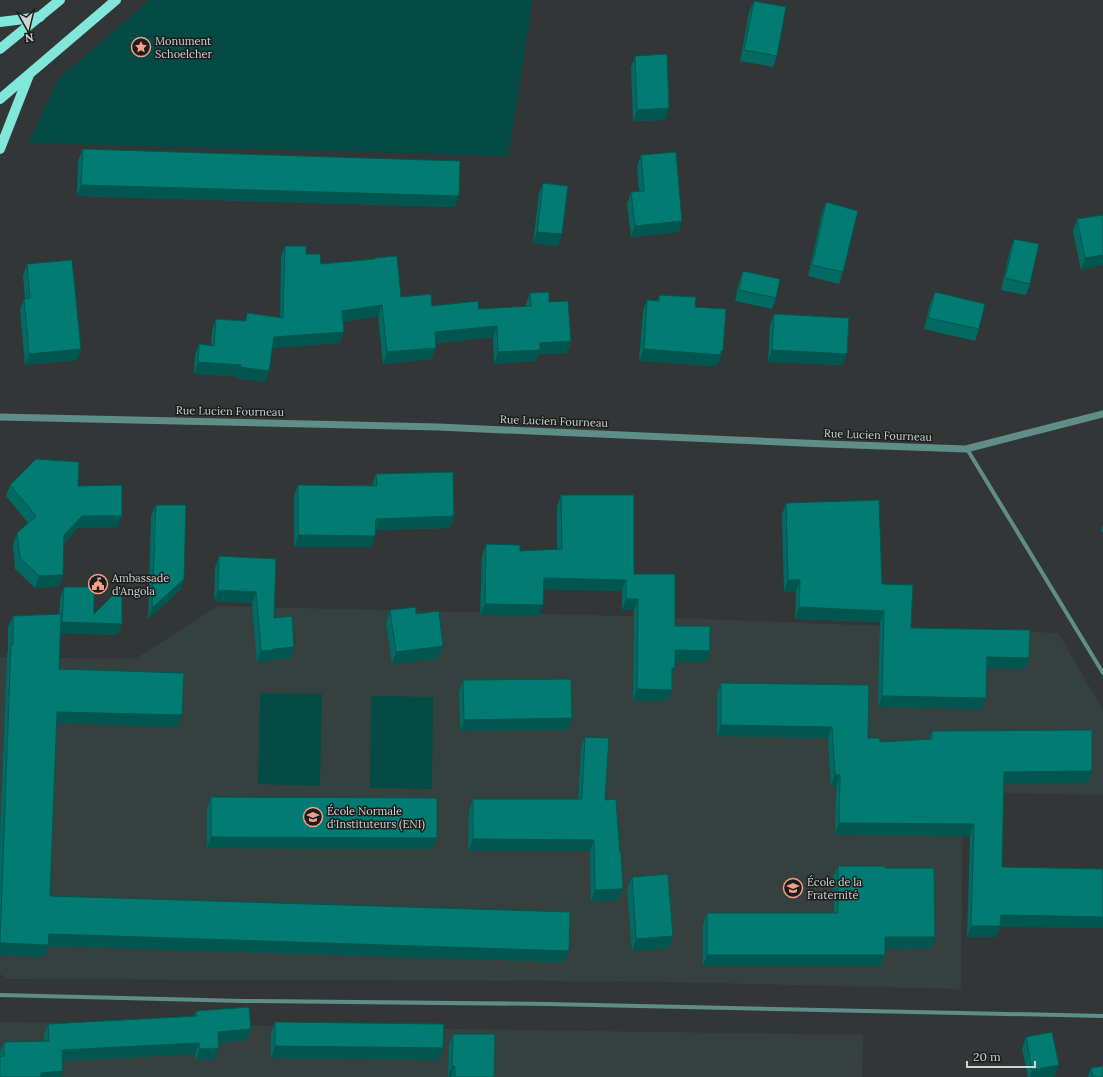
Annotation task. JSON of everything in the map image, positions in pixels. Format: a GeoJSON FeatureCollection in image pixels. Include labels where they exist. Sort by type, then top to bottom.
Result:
{"type":"FeatureCollection","features":[{"type":"Feature","properties":{"kind":"main road"},"geometry":{"type":"LineString","coordinates":[[0,49],[60,0]]}},
{"type":"Feature","properties":{"kind":"main road"},"geometry":{"type":"LineString","coordinates":[[0,99],[116,0]]}},
{"type":"Feature","properties":{"kind":"main road"},"geometry":{"type":"LineString","coordinates":[[0,22],[40,17]]}},
{"type":"Feature","properties":{"kind":"main road"},"geometry":{"type":"LineString","coordinates":[[0,149],[30,73]]}},
{"type":"Feature","properties":{"kind":"street","name":"Rue Lucien Fourneau"},"geometry":{"type":"LineString","coordinates":[[0,417],[438,427],[818,444],[966,448],[1103,414]]}},
{"type":"Feature","properties":{"kind":"street"},"geometry":{"type":"LineString","coordinates":[[966,448],[1103,673]]}},
{"type":"Feature","properties":{"kind":"street"},"geometry":{"type":"LineString","coordinates":[[0,994],[244,1001],[548,1004],[1103,1016]]}},
{"type":"Feature","properties":{"kind":"shaded area","name":"École Normale d'Instituteurs (ENI)"},"geometry":{"type":"Polygon","coordinates":[[[218,606],[627,616],[1058,633],[1103,710],[1103,795],[963,792],[961,989],[624,981],[8,979],[0,974],[0,657],[135,659],[218,606]]]}},
{"type":"Feature","properties":{"kind":"shaded area"},"geometry":{"type":"Polygon","coordinates":[[[0,1022],[863,1035],[862,1077],[0,1077],[0,1022]]]}},
{"type":"Feature","properties":{"kind":"green space"},"geometry":{"type":"Polygon","coordinates":[[[150,0],[533,0],[508,156],[28,143],[58,79],[150,0]]]}},
{"type":"Feature","properties":{"kind":"green space"},"geometry":{"type":"Polygon","coordinates":[[[260,693],[322,694],[320,786],[258,784],[260,693]]]}},
{"type":"Feature","properties":{"kind":"green space"},"geometry":{"type":"Polygon","coordinates":[[[371,696],[433,697],[432,789],[370,788],[371,696]]]}},
{"type":"Feature","properties":{"kind":"building"},"geometry":{"type":"Polygon","coordinates":[[[754,1],[786,7],[777,56],[744,50],[754,1]]]}},
{"type":"Feature","properties":{"kind":"building"},"geometry":{"type":"Polygon","coordinates":[[[667,54],[669,108],[637,110],[635,56],[667,54]]]}},
{"type":"Feature","properties":{"kind":"building"},"geometry":{"type":"Polygon","coordinates":[[[83,149],[460,161],[459,196],[81,185],[83,149]]]}},
{"type":"Feature","properties":{"kind":"building"},"geometry":{"type":"Polygon","coordinates":[[[676,152],[682,221],[635,226],[631,192],[644,191],[641,155],[676,152]]]}},
{"type":"Feature","properties":{"kind":"building"},"geometry":{"type":"Polygon","coordinates":[[[543,183],[568,186],[562,234],[537,232],[543,183]]]}},
{"type":"Feature","properties":{"kind":"building"},"geometry":{"type":"Polygon","coordinates":[[[826,202],[858,211],[843,272],[812,265],[826,202]]]}},
{"type":"Feature","properties":{"kind":"building"},"geometry":{"type":"Polygon","coordinates":[[[1103,215],[1103,255],[1085,258],[1077,219],[1103,215]]]}},
{"type":"Feature","properties":{"kind":"building"},"geometry":{"type":"Polygon","coordinates":[[[1014,239],[1039,244],[1030,284],[1005,278],[1014,239]]]}},
{"type":"Feature","properties":{"kind":"building"},"geometry":{"type":"Polygon","coordinates":[[[285,246],[306,246],[306,254],[320,254],[321,264],[397,256],[401,297],[431,294],[432,306],[478,301],[479,309],[531,306],[530,293],[549,292],[549,302],[568,301],[571,341],[540,343],[540,350],[498,352],[497,326],[435,332],[436,348],[387,352],[382,305],[342,311],[344,332],[274,337],[269,371],[240,367],[241,365],[198,362],[199,344],[214,346],[216,319],[246,321],[247,313],[283,318],[285,246]]]}},
{"type":"Feature","properties":{"kind":"building"},"geometry":{"type":"Polygon","coordinates":[[[72,260],[81,349],[29,354],[24,299],[30,298],[27,264],[72,260]]]}},
{"type":"Feature","properties":{"kind":"building"},"geometry":{"type":"Polygon","coordinates":[[[743,271],[780,279],[776,298],[739,290],[743,271]]]}},
{"type":"Feature","properties":{"kind":"building"},"geometry":{"type":"Polygon","coordinates":[[[935,292],[985,304],[979,329],[928,318],[935,292]]]}},
{"type":"Feature","properties":{"kind":"building"},"geometry":{"type":"Polygon","coordinates":[[[659,295],[696,297],[695,307],[726,309],[723,351],[721,351],[721,355],[644,349],[647,300],[659,301],[659,295]]]}},
{"type":"Feature","properties":{"kind":"building"},"geometry":{"type":"Polygon","coordinates":[[[774,314],[849,318],[847,354],[772,350],[774,314]]]}},
{"type":"Feature","properties":{"kind":"building"},"geometry":{"type":"Polygon","coordinates":[[[36,459],[79,462],[78,486],[122,485],[122,516],[82,516],[64,535],[63,575],[39,576],[20,558],[17,533],[36,516],[10,485],[36,459]]]}},
{"type":"Feature","properties":{"kind":"building"},"geometry":{"type":"Polygon","coordinates":[[[453,472],[454,516],[376,519],[375,536],[298,535],[298,485],[377,486],[376,474],[453,472]]]}},
{"type":"Feature","properties":{"kind":"building"},"geometry":{"type":"Polygon","coordinates":[[[561,495],[634,495],[634,574],[675,574],[675,626],[710,626],[710,651],[675,650],[675,668],[672,668],[672,690],[637,689],[638,599],[626,599],[626,580],[544,578],[543,605],[485,604],[486,544],[520,545],[520,551],[562,549],[561,495]]]}},
{"type":"Feature","properties":{"kind":"building"},"geometry":{"type":"Polygon","coordinates":[[[879,500],[882,584],[913,585],[911,628],[1030,630],[1029,658],[987,657],[986,698],[882,696],[884,611],[799,607],[800,580],[788,580],[786,503],[879,500]]]}},
{"type":"Feature","properties":{"kind":"building"},"geometry":{"type":"Polygon","coordinates":[[[156,505],[186,505],[184,579],[152,608],[156,505]]]}},
{"type":"Feature","properties":{"kind":"building"},"geometry":{"type":"Polygon","coordinates":[[[219,556],[276,559],[274,618],[292,616],[294,647],[261,651],[256,592],[218,590],[219,556]]]}},
{"type":"Feature","properties":{"kind":"building"},"geometry":{"type":"Polygon","coordinates":[[[122,586],[122,624],[62,622],[64,587],[94,587],[94,614],[122,586]]]}},
{"type":"Feature","properties":{"kind":"building"},"geometry":{"type":"Polygon","coordinates":[[[416,607],[416,614],[439,611],[443,646],[396,652],[390,610],[416,607]]]}},
{"type":"Feature","properties":{"kind":"building"},"geometry":{"type":"Polygon","coordinates":[[[61,614],[59,669],[184,673],[182,715],[57,712],[50,896],[570,912],[569,951],[49,934],[48,945],[0,943],[13,616],[61,614]]]}},
{"type":"Feature","properties":{"kind":"building"},"geometry":{"type":"Polygon","coordinates":[[[571,679],[572,718],[464,720],[463,680],[571,679]]]}},
{"type":"Feature","properties":{"kind":"building"},"geometry":{"type":"Polygon","coordinates":[[[721,683],[869,685],[868,738],[880,738],[880,742],[932,739],[932,731],[1092,730],[1092,771],[1004,772],[1002,867],[1103,869],[1103,917],[1001,915],[1000,926],[971,926],[974,824],[839,823],[840,775],[835,775],[832,727],[721,725],[721,683]]]}},
{"type":"Feature","properties":{"kind":"building"},"geometry":{"type":"Polygon","coordinates":[[[585,737],[609,738],[605,800],[616,799],[623,889],[595,890],[594,840],[473,839],[473,799],[582,799],[585,737]]]}},
{"type":"Feature","properties":{"kind":"building"},"geometry":{"type":"Polygon","coordinates":[[[211,797],[437,798],[437,838],[211,837],[211,797]]]}},
{"type":"Feature","properties":{"kind":"building"},"geometry":{"type":"Polygon","coordinates":[[[838,866],[934,868],[935,937],[885,937],[885,955],[707,955],[707,913],[838,913],[838,866]]]}},
{"type":"Feature","properties":{"kind":"building"},"geometry":{"type":"Polygon","coordinates":[[[668,874],[673,936],[636,939],[632,877],[668,874]]]}},
{"type":"Feature","properties":{"kind":"building"},"geometry":{"type":"Polygon","coordinates":[[[249,1007],[251,1029],[218,1032],[219,1048],[200,1049],[199,1043],[62,1050],[63,1071],[41,1073],[41,1077],[0,1077],[0,1057],[4,1056],[4,1042],[49,1041],[48,1024],[197,1016],[196,1011],[249,1007]]]}},
{"type":"Feature","properties":{"kind":"building"},"geometry":{"type":"Polygon","coordinates":[[[275,1022],[444,1024],[443,1048],[275,1046],[275,1022]]]}},
{"type":"Feature","properties":{"kind":"building"},"geometry":{"type":"Polygon","coordinates":[[[1052,1032],[1059,1065],[1032,1070],[1026,1037],[1052,1032]]]}},
{"type":"Feature","properties":{"kind":"building"},"geometry":{"type":"Polygon","coordinates":[[[453,1034],[495,1034],[494,1077],[455,1077],[455,1066],[452,1066],[453,1034]]]}},
{"type":"Feature","properties":{"kind":"building"},"geometry":{"type":"Polygon","coordinates":[[[1103,1066],[1103,1077],[1093,1077],[1091,1068],[1103,1066]]]}},
{"type":"Feature","properties":{"kind":"place","name":"Monument Schoelcher"},"geometry":{"type":"Point","coordinates":[141,47]}},
{"type":"Feature","properties":{"kind":"place","name":"Ambassade d'Angola"},"geometry":{"type":"Point","coordinates":[98,584]}},
{"type":"Feature","properties":{"kind":"place","name":"École Normale d'Instituteurs (ENI)"},"geometry":{"type":"Point","coordinates":[313,817]}},
{"type":"Feature","properties":{"kind":"place","name":"École de la Fraternité"},"geometry":{"type":"Point","coordinates":[793,888]}}]}
